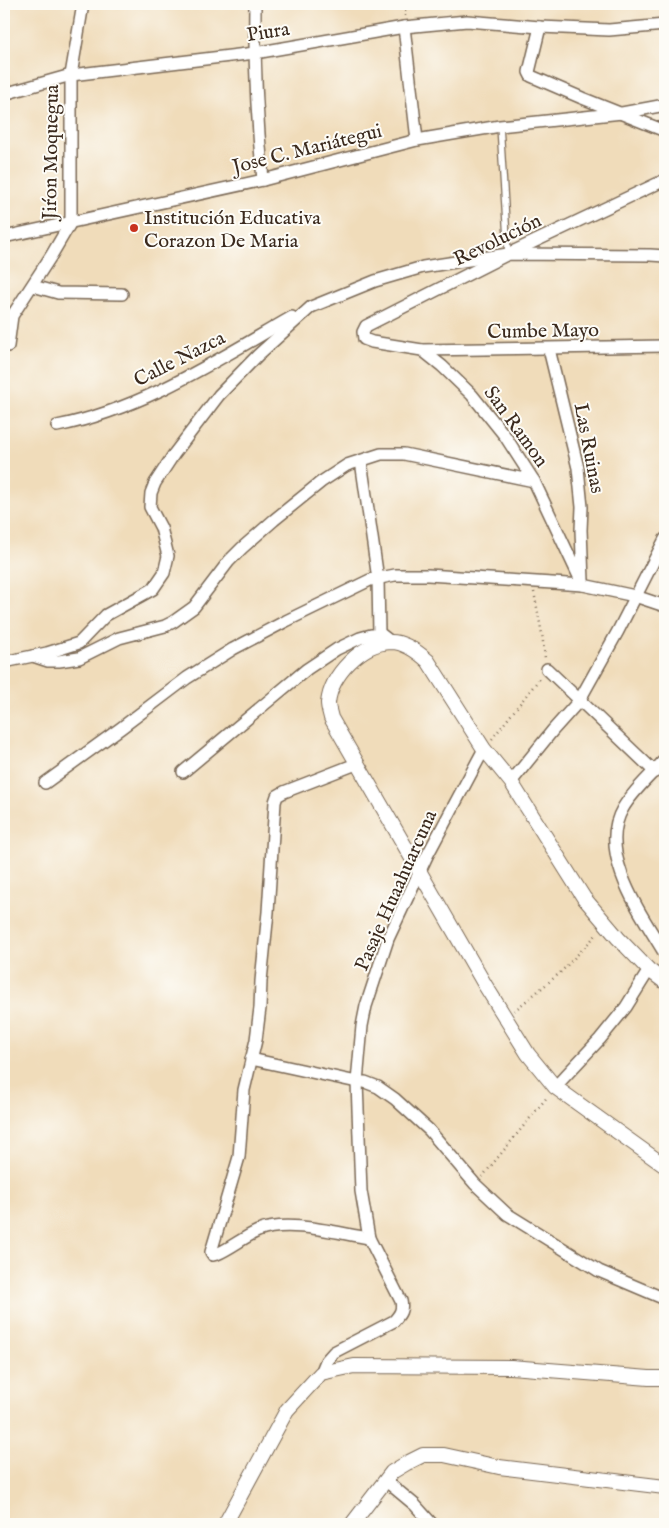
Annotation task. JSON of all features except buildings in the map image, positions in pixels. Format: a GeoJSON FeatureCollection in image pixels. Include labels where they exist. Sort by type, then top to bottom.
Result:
{"type":"FeatureCollection","features":[{"type":"Feature","properties":{"kind":"street","name":"Jiŕon Moquegua"},"geometry":{"type":"LineString","coordinates":[[8,346],[12,316],[72,222],[71,75],[83,4]]}},
{"type":"Feature","properties":{"kind":"street"},"geometry":{"type":"LineString","coordinates":[[256,4],[254,53],[257,120],[264,180]]}},
{"type":"Feature","properties":{"kind":"street","name":"Piura"},"geometry":{"type":"LineString","coordinates":[[4,94],[71,75],[254,53],[404,27],[468,21],[540,27]]}},
{"type":"Feature","properties":{"kind":"street"},"geometry":{"type":"LineString","coordinates":[[665,26],[609,30],[540,27],[529,72],[531,76],[665,131]]}},
{"type":"Feature","properties":{"kind":"street"},"geometry":{"type":"LineString","coordinates":[[404,27],[417,140]]}},
{"type":"Feature","properties":{"kind":"street","name":"Jose C. Mariátegui"},"geometry":{"type":"LineString","coordinates":[[4,237],[264,180],[417,140],[500,126],[622,113],[665,105]]}},
{"type":"Feature","properties":{"kind":"street","name":"Revolución"},"geometry":{"type":"LineString","coordinates":[[372,342],[364,339],[362,332],[366,326],[508,254],[665,180]]}},
{"type":"Feature","properties":{"kind":"street"},"geometry":{"type":"LineString","coordinates":[[4,662],[79,643],[106,615],[153,589],[164,573],[168,556],[161,528],[150,507],[150,493],[155,483],[174,454],[219,395],[258,355],[311,307],[376,281],[423,267],[508,254],[665,256]]}},
{"type":"Feature","properties":{"kind":"street"},"geometry":{"type":"LineString","coordinates":[[32,286],[58,293],[122,294]]}},
{"type":"Feature","properties":{"kind":"street","name":"Calle Nazca"},"geometry":{"type":"LineString","coordinates":[[57,426],[120,408],[175,384],[311,307]]}},
{"type":"Feature","properties":{"kind":"street","name":"San Ramon"},"geometry":{"type":"LineString","coordinates":[[372,342],[422,350],[472,395],[505,436],[534,481],[583,585]]}},
{"type":"Feature","properties":{"kind":"street","name":"Cumbe Mayo"},"geometry":{"type":"LineString","coordinates":[[422,350],[665,346]]}},
{"type":"Feature","properties":{"kind":"street","name":"Las Ruinas"},"geometry":{"type":"LineString","coordinates":[[549,349],[578,468],[582,507],[583,585]]}},
{"type":"Feature","properties":{"kind":"street"},"geometry":{"type":"LineString","coordinates":[[31,655],[48,661],[79,658],[119,638],[165,626],[172,622],[194,607],[229,561],[274,520],[333,473],[381,454],[404,454],[534,481]]}},
{"type":"Feature","properties":{"kind":"street"},"geometry":{"type":"LineString","coordinates":[[361,461],[378,578],[379,634]]}},
{"type":"Feature","properties":{"kind":"street"},"geometry":{"type":"LineString","coordinates":[[511,782],[579,700],[618,631],[665,540]]}},
{"type":"Feature","properties":{"kind":"street"},"geometry":{"type":"LineString","coordinates":[[45,783],[187,678],[233,649],[370,580],[395,575],[428,575],[583,585],[635,596],[665,606]]}},
{"type":"Feature","properties":{"kind":"street"},"geometry":{"type":"LineString","coordinates":[[183,772],[307,669],[338,649],[371,634],[379,634],[391,642]]}},
{"type":"Feature","properties":{"kind":"street"},"geometry":{"type":"LineString","coordinates":[[665,982],[649,970],[606,925],[584,898],[511,782],[484,749],[428,661],[416,651],[402,644],[391,642],[377,645],[350,662],[337,676],[331,690],[328,705],[331,718],[485,985],[528,1054],[555,1087],[665,1166]]}},
{"type":"Feature","properties":{"kind":"street"},"geometry":{"type":"LineString","coordinates":[[546,669],[655,772]]}},
{"type":"Feature","properties":{"kind":"street","name":"Pasaje Huaahuarcuna"},"geometry":{"type":"LineString","coordinates":[[321,1373],[326,1360],[334,1352],[394,1320],[400,1314],[402,1308],[401,1301],[369,1238],[360,1191],[357,1082],[362,1026],[366,1006],[388,939],[427,856],[484,749]]}},
{"type":"Feature","properties":{"kind":"street"},"geometry":{"type":"LineString","coordinates":[[665,759],[623,808],[616,824],[614,842],[617,862],[632,896],[665,954]]}},
{"type":"Feature","properties":{"kind":"street"},"geometry":{"type":"LineString","coordinates":[[356,764],[277,796],[275,802],[272,868],[256,1040],[244,1090],[239,1157],[211,1254],[217,1254],[257,1232],[273,1227],[307,1228],[369,1238]]}},
{"type":"Feature","properties":{"kind":"street"},"geometry":{"type":"LineString","coordinates":[[555,1087],[600,1039],[626,1007],[649,970]]}},
{"type":"Feature","properties":{"kind":"street"},"geometry":{"type":"LineString","coordinates":[[251,1059],[357,1082],[365,1082],[378,1087],[395,1099],[428,1130],[476,1184],[506,1214],[599,1271],[665,1299]]}},
{"type":"Feature","properties":{"kind":"street"},"geometry":{"type":"LineString","coordinates":[[225,1524],[287,1410],[321,1373],[354,1366],[511,1367],[665,1378]]}},
{"type":"Feature","properties":{"kind":"street"},"geometry":{"type":"LineString","coordinates":[[352,1524],[392,1472],[423,1455],[444,1455],[499,1467],[665,1487]]}},
{"type":"Feature","properties":{"kind":"street"},"geometry":{"type":"LineString","coordinates":[[385,1480],[415,1505],[432,1524]]}},
{"type":"Feature","properties":{"kind":"lane"},"geometry":{"type":"LineString","coordinates":[[500,126],[508,254]]}},
{"type":"Feature","properties":{"kind":"path"},"geometry":{"type":"LineString","coordinates":[[484,749],[546,669],[542,634],[532,583]]}},
{"type":"Feature","properties":{"kind":"path"},"geometry":{"type":"LineString","coordinates":[[506,1018],[560,973],[606,925]]}},
{"type":"Feature","properties":{"kind":"path"},"geometry":{"type":"LineString","coordinates":[[476,1184],[555,1087]]}},
{"type":"Feature","properties":{"kind":"place","name":"Institución Educativa Corazon De Maria"},"geometry":{"type":"Point","coordinates":[134,228]}}]}
